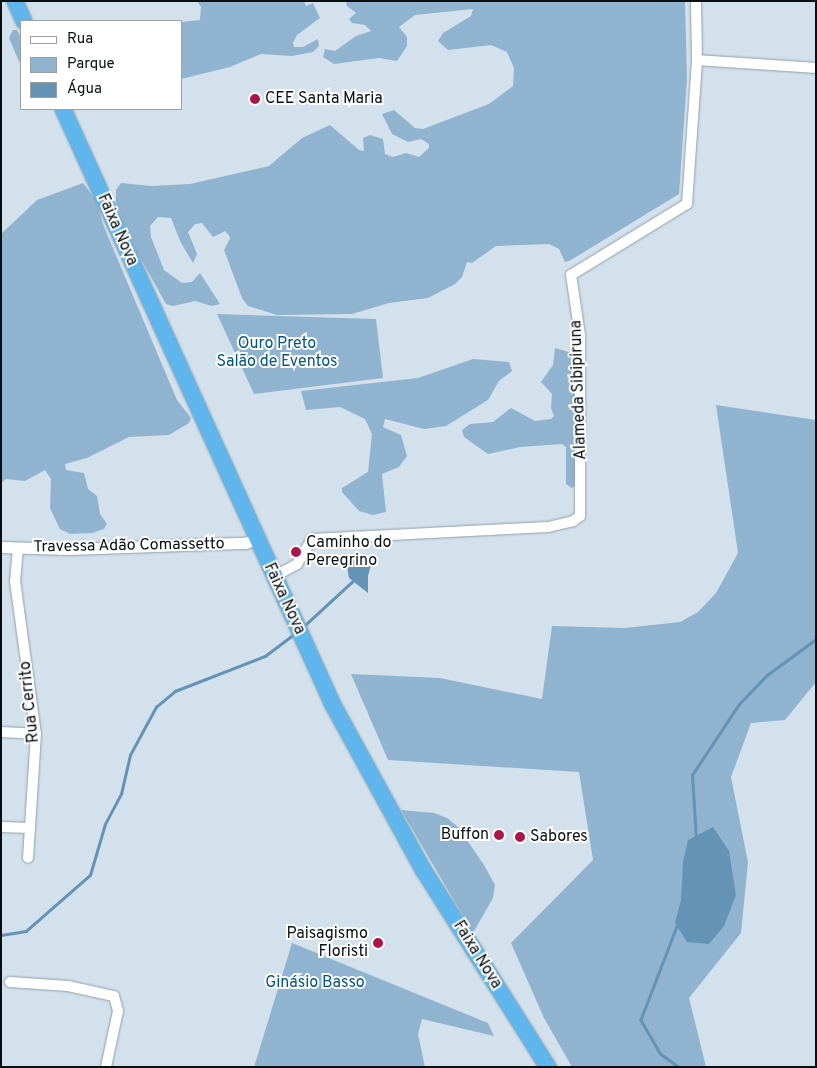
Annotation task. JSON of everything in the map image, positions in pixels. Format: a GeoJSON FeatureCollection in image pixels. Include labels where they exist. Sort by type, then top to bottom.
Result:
{"type":"FeatureCollection","features":[{"type":"Feature","properties":{"kind":"highway"},"geometry":{"type":"LineString","coordinates":[[15,1],[24,20]]}},
{"type":"Feature","properties":{"kind":"highway","name":"Faixa Nova"},"geometry":{"type":"LineString","coordinates":[[63,110],[256,540],[333,705],[382,798],[424,871],[548,1067]]}},
{"type":"Feature","properties":{"kind":"street","name":"Alameda Sibipiruna"},"geometry":{"type":"LineString","coordinates":[[274,577],[297,564],[312,539],[548,527],[578,519],[580,335],[571,275],[688,204],[697,60],[696,1]]}},
{"type":"Feature","properties":{"kind":"street"},"geometry":{"type":"LineString","coordinates":[[697,60],[816,68]]}},
{"type":"Feature","properties":{"kind":"street","name":"Travessa Adão Comassetto"},"geometry":{"type":"LineString","coordinates":[[1,547],[245,543],[256,540]]}},
{"type":"Feature","properties":{"kind":"street","name":"Rua Cerrito"},"geometry":{"type":"LineString","coordinates":[[18,548],[15,581],[36,734],[28,858]]}},
{"type":"Feature","properties":{"kind":"street"},"geometry":{"type":"LineString","coordinates":[[1,732],[36,734]]}},
{"type":"Feature","properties":{"kind":"street"},"geometry":{"type":"LineString","coordinates":[[1,828],[30,828]]}},
{"type":"Feature","properties":{"kind":"street"},"geometry":{"type":"LineString","coordinates":[[10,982],[109,993],[117,1001],[118,1011],[106,1067]]}},
{"type":"Feature","properties":{"kind":"green space"},"geometry":{"type":"Polygon","coordinates":[[[197,1],[304,1],[306,6],[313,3],[320,18],[297,35],[293,43],[294,47],[303,47],[318,39],[319,46],[313,52],[292,56],[261,54],[230,67],[182,79],[182,22],[200,20],[201,7],[197,1]]]}},
{"type":"Feature","properties":{"kind":"green space"},"geometry":{"type":"Polygon","coordinates":[[[346,1],[685,1],[687,79],[679,194],[571,260],[565,262],[559,249],[549,244],[496,246],[472,263],[467,262],[462,277],[455,284],[428,298],[389,303],[352,314],[277,315],[248,306],[242,298],[224,250],[230,238],[225,231],[213,237],[202,223],[195,224],[188,232],[197,254],[193,263],[181,243],[171,218],[158,217],[150,226],[151,237],[164,270],[182,283],[192,282],[200,273],[220,304],[212,306],[195,301],[173,306],[166,304],[137,252],[116,204],[116,190],[121,183],[151,186],[190,184],[269,166],[302,138],[330,125],[359,150],[364,151],[363,138],[370,135],[383,139],[385,154],[393,157],[406,153],[419,157],[429,148],[429,144],[421,139],[408,142],[392,134],[382,114],[394,110],[415,128],[423,129],[489,104],[513,86],[514,68],[507,52],[491,45],[448,50],[438,41],[443,33],[471,16],[473,9],[415,15],[399,27],[407,37],[407,46],[397,61],[379,58],[334,64],[323,57],[325,49],[335,51],[356,36],[371,31],[365,25],[352,23],[349,19],[356,13],[347,6],[346,1]]]}},
{"type":"Feature","properties":{"kind":"green space"},"geometry":{"type":"Polygon","coordinates":[[[13,30],[17,30],[20,36],[20,64],[9,38],[13,30]]]}},
{"type":"Feature","properties":{"kind":"green space"},"geometry":{"type":"Polygon","coordinates":[[[83,183],[96,200],[104,227],[177,400],[191,418],[189,423],[169,435],[129,437],[87,458],[65,464],[66,470],[84,473],[88,489],[97,496],[100,514],[107,524],[104,529],[92,533],[70,534],[60,529],[50,508],[51,479],[45,470],[25,481],[6,479],[1,483],[1,234],[37,200],[83,183]]]}},
{"type":"Feature","properties":{"kind":"green space","name":"Ouro Preto Salão de Eventos"},"geometry":{"type":"Polygon","coordinates":[[[217,314],[376,319],[383,378],[254,394],[217,314]]]}},
{"type":"Feature","properties":{"kind":"green space"},"geometry":{"type":"Polygon","coordinates":[[[555,348],[576,354],[575,486],[572,488],[566,484],[566,447],[562,444],[520,447],[488,454],[464,437],[462,430],[470,424],[493,422],[511,408],[535,421],[551,419],[554,416],[551,408],[552,394],[541,382],[553,365],[555,348]]]}},
{"type":"Feature","properties":{"kind":"green space"},"geometry":{"type":"Polygon","coordinates":[[[473,359],[509,362],[512,371],[499,381],[488,400],[446,426],[424,429],[385,419],[383,427],[401,435],[407,456],[399,467],[382,474],[386,512],[373,515],[359,511],[342,492],[342,488],[368,472],[372,434],[365,419],[340,407],[306,410],[301,391],[418,378],[473,359]]]}},
{"type":"Feature","properties":{"kind":"green space"},"geometry":{"type":"Polygon","coordinates":[[[716,405],[816,420],[816,682],[785,720],[751,723],[731,777],[748,862],[741,933],[689,998],[706,1067],[572,1067],[544,1018],[511,943],[593,860],[579,772],[388,760],[351,674],[440,678],[542,699],[552,626],[625,628],[680,622],[698,612],[716,593],[738,553],[716,405]]]}},
{"type":"Feature","properties":{"kind":"green space"},"geometry":{"type":"Polygon","coordinates":[[[401,810],[434,813],[447,818],[458,827],[484,865],[495,885],[493,898],[473,933],[401,810]]]}},
{"type":"Feature","properties":{"kind":"green space","name":"Ginásio Basso"},"geometry":{"type":"Polygon","coordinates":[[[292,943],[488,1023],[494,1036],[422,1019],[418,1034],[425,1067],[254,1067],[292,943]]]}},
{"type":"Feature","properties":{"kind":"water"},"geometry":{"type":"Polygon","coordinates":[[[345,556],[373,557],[368,576],[368,593],[349,578],[345,556]]]}},
{"type":"Feature","properties":{"kind":"water"},"geometry":{"type":"Polygon","coordinates":[[[713,827],[729,851],[736,895],[724,926],[709,944],[687,942],[675,923],[681,900],[683,862],[688,840],[713,827]]]}},
{"type":"Feature","properties":{"kind":"waterway"},"geometry":{"type":"LineString","coordinates":[[304,626],[355,579]]}},
{"type":"Feature","properties":{"kind":"waterway"},"geometry":{"type":"LineString","coordinates":[[1,935],[26,931],[90,875],[105,824],[121,794],[130,755],[156,707],[175,691],[265,656],[294,634]]}},
{"type":"Feature","properties":{"kind":"waterway"},"geometry":{"type":"LineString","coordinates":[[696,840],[692,775],[739,704],[767,675],[816,639]]}},
{"type":"Feature","properties":{"kind":"waterway"},"geometry":{"type":"LineString","coordinates":[[678,924],[641,1020],[661,1054],[679,1067]]}},
{"type":"Feature","properties":{"kind":"place","name":"CEE Santa Maria"},"geometry":{"type":"Point","coordinates":[255,99]}},
{"type":"Feature","properties":{"kind":"place","name":"Caminho do Peregrino"},"geometry":{"type":"Point","coordinates":[296,552]}},
{"type":"Feature","properties":{"kind":"place","name":"Buffon"},"geometry":{"type":"Point","coordinates":[499,835]}},
{"type":"Feature","properties":{"kind":"place","name":"Sabores"},"geometry":{"type":"Point","coordinates":[520,837]}},
{"type":"Feature","properties":{"kind":"place","name":"Paisagismo Floristi"},"geometry":{"type":"Point","coordinates":[378,943]}}]}
